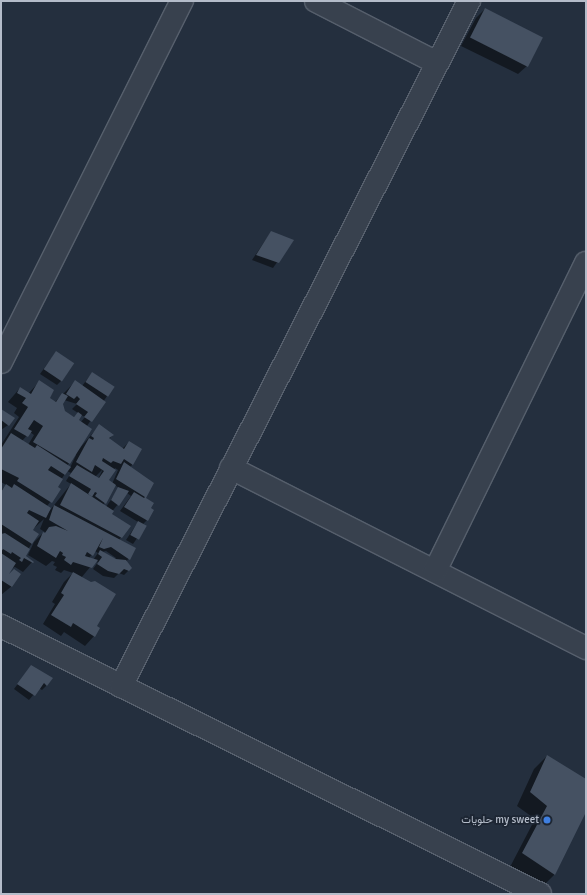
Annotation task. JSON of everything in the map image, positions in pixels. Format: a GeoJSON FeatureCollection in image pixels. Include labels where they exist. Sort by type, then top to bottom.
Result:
{"type":"FeatureCollection","features":[{"type":"Feature","properties":{"kind":"street"},"geometry":{"type":"LineString","coordinates":[[1,362],[182,1]]}},
{"type":"Feature","properties":{"kind":"street"},"geometry":{"type":"LineString","coordinates":[[316,1],[438,62]]}},
{"type":"Feature","properties":{"kind":"street"},"geometry":{"type":"LineString","coordinates":[[120,686],[469,1]]}},
{"type":"Feature","properties":{"kind":"street"},"geometry":{"type":"LineString","coordinates":[[435,571],[586,264]]}},
{"type":"Feature","properties":{"kind":"street"},"geometry":{"type":"LineString","coordinates":[[231,468],[586,648]]}},
{"type":"Feature","properties":{"kind":"street"},"geometry":{"type":"LineString","coordinates":[[1,626],[540,894]]}},
{"type":"Feature","properties":{"kind":"building"},"geometry":{"type":"Polygon","coordinates":[[[485,8],[543,38],[528,67],[470,37],[485,8]]]}},
{"type":"Feature","properties":{"kind":"building"},"geometry":{"type":"Polygon","coordinates":[[[271,231],[294,240],[279,263],[256,255],[271,231]]]}},
{"type":"Feature","properties":{"kind":"building"},"geometry":{"type":"Polygon","coordinates":[[[56,351],[74,363],[62,382],[44,369],[56,351]]]}},
{"type":"Feature","properties":{"kind":"building"},"geometry":{"type":"Polygon","coordinates":[[[92,372],[115,387],[108,397],[85,382],[92,372]]]}},
{"type":"Feature","properties":{"kind":"building"},"geometry":{"type":"Polygon","coordinates":[[[39,380],[54,390],[50,398],[56,402],[62,393],[68,396],[63,404],[65,411],[74,417],[78,412],[82,415],[79,420],[92,429],[70,464],[33,442],[43,426],[34,420],[28,429],[32,431],[28,437],[14,429],[28,407],[22,403],[26,398],[17,393],[20,387],[31,394],[39,380]]]}},
{"type":"Feature","properties":{"kind":"building"},"geometry":{"type":"Polygon","coordinates":[[[75,380],[106,402],[92,422],[84,417],[88,412],[76,404],[80,399],[77,396],[74,399],[66,394],[75,380]]]}},
{"type":"Feature","properties":{"kind":"building"},"geometry":{"type":"Polygon","coordinates":[[[1,409],[15,418],[9,426],[1,420],[1,409]]]}},
{"type":"Feature","properties":{"kind":"building"},"geometry":{"type":"Polygon","coordinates":[[[99,424],[114,435],[109,438],[124,449],[129,441],[142,449],[133,465],[124,459],[121,464],[113,461],[111,463],[103,458],[102,461],[116,470],[109,480],[116,485],[106,504],[95,496],[97,493],[95,492],[92,497],[88,494],[91,489],[69,476],[77,465],[99,478],[104,471],[95,465],[92,472],[76,462],[89,438],[93,440],[94,438],[91,436],[99,424]]]}},
{"type":"Feature","properties":{"kind":"building"},"geometry":{"type":"Polygon","coordinates":[[[11,433],[35,448],[37,445],[71,467],[65,475],[51,466],[48,470],[63,479],[58,487],[61,489],[52,503],[17,481],[19,478],[1,469],[1,449],[11,433]]]}},
{"type":"Feature","properties":{"kind":"building"},"geometry":{"type":"Polygon","coordinates":[[[124,462],[154,483],[146,498],[154,503],[151,508],[154,510],[148,521],[124,507],[134,492],[144,498],[145,497],[116,479],[124,462]]]}},
{"type":"Feature","properties":{"kind":"building"},"geometry":{"type":"Polygon","coordinates":[[[71,483],[114,511],[112,514],[131,526],[122,538],[60,505],[71,483]]]}},
{"type":"Feature","properties":{"kind":"building"},"geometry":{"type":"Polygon","coordinates":[[[6,484],[12,488],[14,484],[51,508],[46,518],[29,510],[27,513],[39,521],[33,530],[39,534],[32,544],[1,524],[1,492],[6,484]]]}},
{"type":"Feature","properties":{"kind":"building"},"geometry":{"type":"Polygon","coordinates":[[[118,487],[129,491],[119,506],[111,500],[118,487]]]}},
{"type":"Feature","properties":{"kind":"building"},"geometry":{"type":"Polygon","coordinates":[[[54,505],[136,548],[130,560],[111,547],[104,549],[99,547],[103,538],[93,556],[87,552],[85,556],[98,560],[92,568],[73,562],[71,565],[64,560],[66,557],[62,555],[63,553],[60,551],[56,558],[37,546],[43,532],[45,533],[49,527],[56,526],[68,531],[49,520],[54,505]]]}},
{"type":"Feature","properties":{"kind":"building"},"geometry":{"type":"Polygon","coordinates":[[[138,521],[147,526],[139,540],[130,535],[138,521]]]}},
{"type":"Feature","properties":{"kind":"building"},"geometry":{"type":"Polygon","coordinates":[[[5,533],[30,549],[26,556],[34,562],[33,563],[24,558],[22,562],[19,560],[21,558],[12,552],[11,554],[3,549],[1,552],[1,534],[5,533]]]}},
{"type":"Feature","properties":{"kind":"building"},"geometry":{"type":"Polygon","coordinates":[[[100,550],[116,559],[126,560],[132,568],[129,571],[124,569],[119,574],[108,571],[97,564],[102,557],[98,554],[100,550]]]}},
{"type":"Feature","properties":{"kind":"building"},"geometry":{"type":"Polygon","coordinates":[[[1,553],[16,563],[9,574],[14,569],[21,574],[12,587],[1,580],[1,553]]]}},
{"type":"Feature","properties":{"kind":"building"},"geometry":{"type":"Polygon","coordinates":[[[73,572],[91,582],[95,581],[116,594],[97,626],[100,628],[95,637],[73,623],[71,627],[51,615],[64,595],[61,593],[73,572]]]}},
{"type":"Feature","properties":{"kind":"building"},"geometry":{"type":"Polygon","coordinates":[[[31,665],[53,678],[47,686],[44,683],[35,696],[17,684],[31,665]]]}},
{"type":"Feature","properties":{"kind":"building"},"geometry":{"type":"Polygon","coordinates":[[[547,755],[586,779],[586,812],[555,875],[522,853],[547,806],[530,792],[547,755]]]}},
{"type":"Feature","properties":{"kind":"place","name":"حلويات my sweet"},"geometry":{"type":"Point","coordinates":[547,820]}}]}
